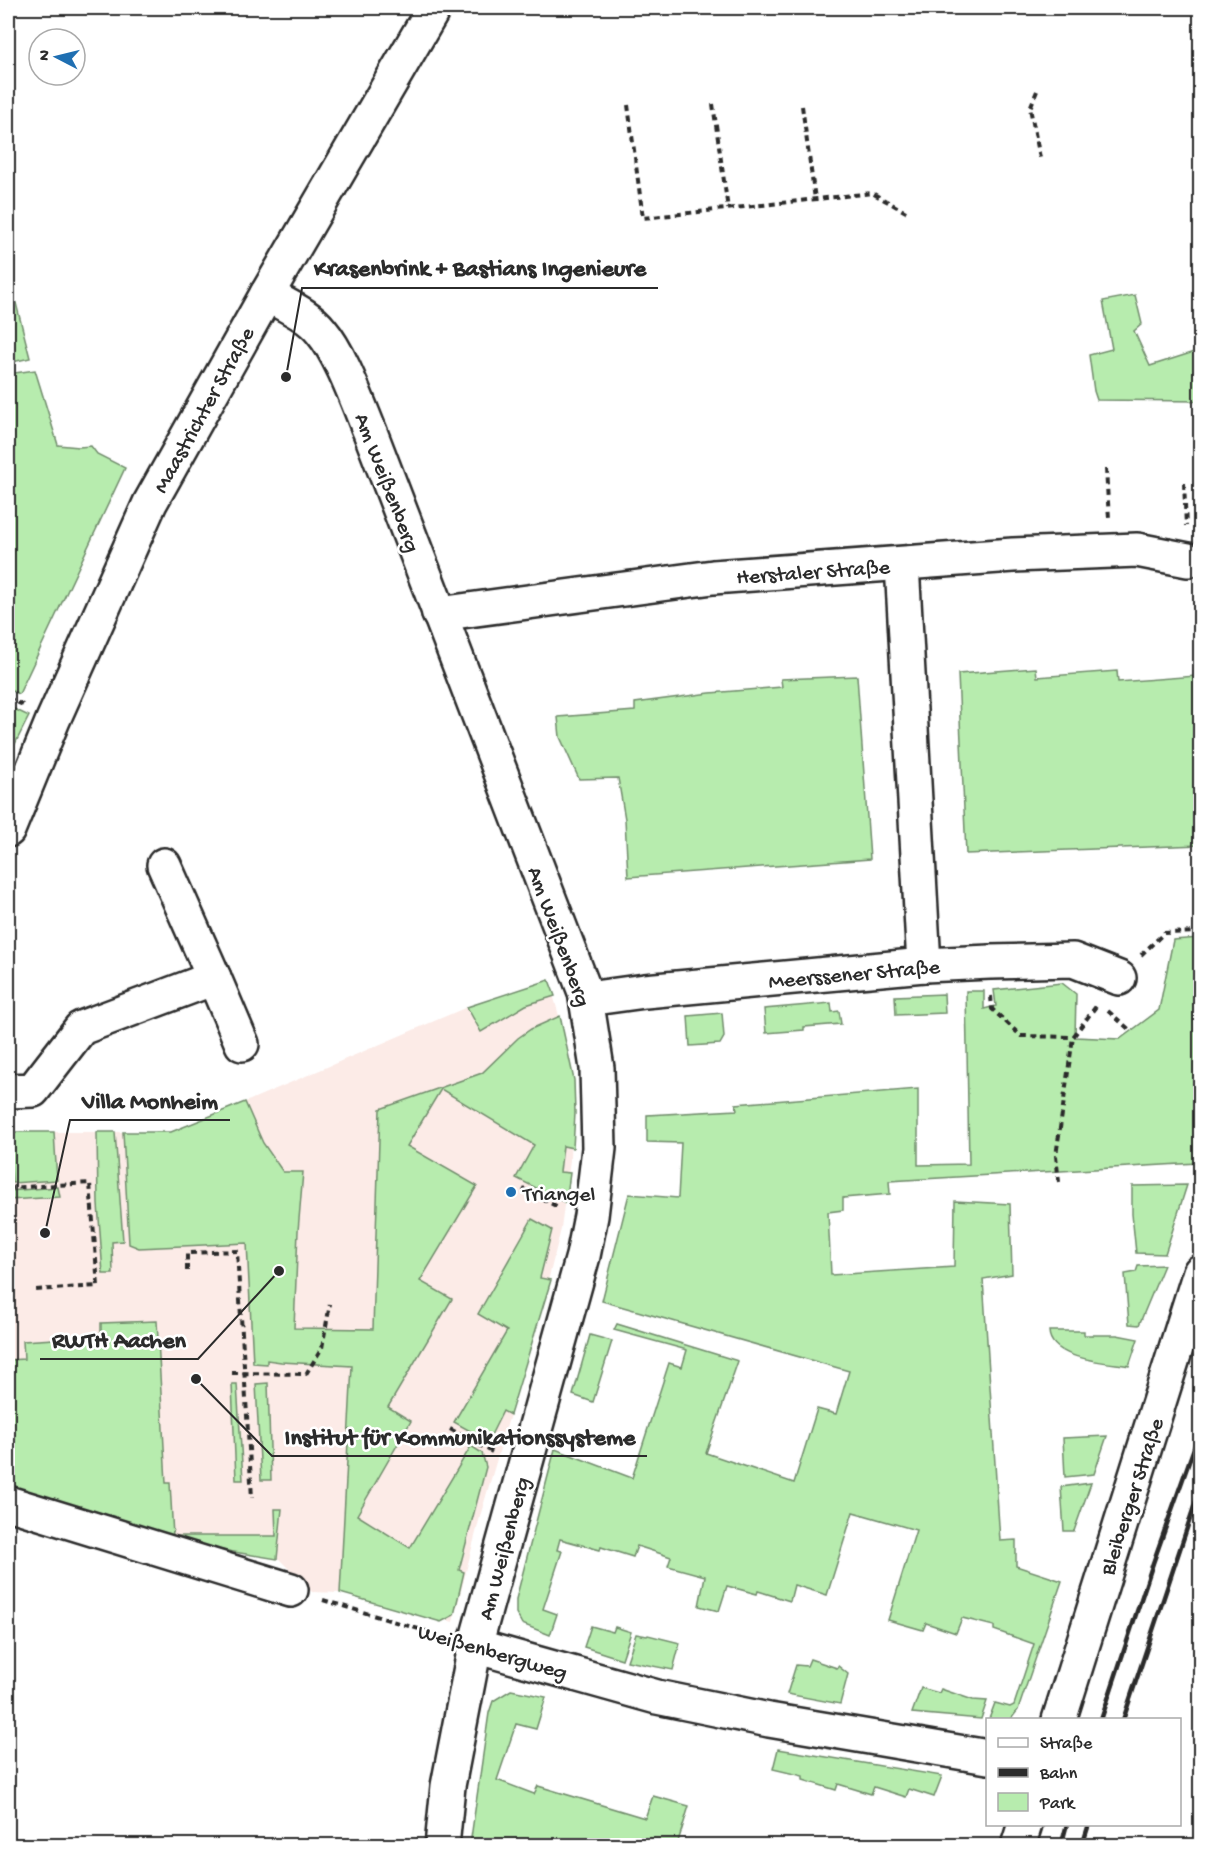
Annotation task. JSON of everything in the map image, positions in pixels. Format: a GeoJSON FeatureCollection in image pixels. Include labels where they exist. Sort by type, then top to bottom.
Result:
{"type":"FeatureCollection","features":[{"type":"Feature","properties":{"kind":"street","name":"Maastrichter Straße"},"geometry":{"type":"LineString","coordinates":[[8,830],[53,720],[150,503],[267,294],[434,8]]}},
{"type":"Feature","properties":{"kind":"street","name":"Am Weißenberg"},"geometry":{"type":"LineString","coordinates":[[267,294],[305,317],[320,330],[331,345],[370,432],[587,999],[597,1068],[599,1148],[591,1216],[583,1256],[476,1646],[448,1786],[442,1845]]}},
{"type":"Feature","properties":{"kind":"street","name":"Herstaler Straße"},"geometry":{"type":"LineString","coordinates":[[439,614],[713,577],[1111,550],[1137,550],[1188,560]]}},
{"type":"Feature","properties":{"kind":"street"},"geometry":{"type":"LineString","coordinates":[[902,564],[924,965]]}},
{"type":"Feature","properties":{"kind":"street"},"geometry":{"type":"LineString","coordinates":[[164,865],[242,1044]]}},
{"type":"Feature","properties":{"kind":"street","name":"Meerssener Straße"},"geometry":{"type":"LineString","coordinates":[[587,999],[645,991],[924,965],[990,962],[1072,960],[1119,978]]}},
{"type":"Feature","properties":{"kind":"street"},"geometry":{"type":"LineString","coordinates":[[8,1091],[33,1090],[81,1028],[214,978]]}},
{"type":"Feature","properties":{"kind":"street","name":"Bleiberger Straße"},"geometry":{"type":"LineString","coordinates":[[1059,1718],[1200,1272]]}},
{"type":"Feature","properties":{"kind":"street"},"geometry":{"type":"LineString","coordinates":[[8,1503],[291,1590]]}},
{"type":"Feature","properties":{"kind":"street","name":"Weißenbergweg"},"geometry":{"type":"LineString","coordinates":[[476,1646],[657,1697],[769,1720],[986,1757]]}},
{"type":"Feature","properties":{"kind":"street"},"geometry":{"type":"LineString","coordinates":[[1018,1845],[1024,1826]]}},
{"type":"Feature","properties":{"kind":"path"},"geometry":{"type":"LineString","coordinates":[[1037,91],[1030,108],[1040,158]]}},
{"type":"Feature","properties":{"kind":"path"},"geometry":{"type":"LineString","coordinates":[[713,104],[728,208]]}},
{"type":"Feature","properties":{"kind":"path"},"geometry":{"type":"LineString","coordinates":[[628,105],[643,218],[872,193],[906,212]]}},
{"type":"Feature","properties":{"kind":"path"},"geometry":{"type":"LineString","coordinates":[[802,106],[814,199]]}},
{"type":"Feature","properties":{"kind":"path"},"geometry":{"type":"LineString","coordinates":[[1106,469],[1111,550]]}},
{"type":"Feature","properties":{"kind":"path"},"geometry":{"type":"LineString","coordinates":[[1184,483],[1188,560]]}},
{"type":"Feature","properties":{"kind":"path"},"geometry":{"type":"LineString","coordinates":[[1119,978],[1164,933],[1200,932]]}},
{"type":"Feature","properties":{"kind":"path"},"geometry":{"type":"LineString","coordinates":[[990,962],[992,1009],[1021,1036],[1072,1037]]}},
{"type":"Feature","properties":{"kind":"path"},"geometry":{"type":"LineString","coordinates":[[1059,1182],[1056,1156],[1072,1037],[1098,1003],[1130,1030]]}},
{"type":"Feature","properties":{"kind":"path"},"geometry":{"type":"LineString","coordinates":[[8,1188],[90,1183],[99,1286],[36,1290]]}},
{"type":"Feature","properties":{"kind":"path"},"geometry":{"type":"LineString","coordinates":[[523,1188],[558,1207]]}},
{"type":"Feature","properties":{"kind":"path"},"geometry":{"type":"LineString","coordinates":[[188,1271],[187,1253],[237,1251],[252,1498]]}},
{"type":"Feature","properties":{"kind":"path"},"geometry":{"type":"LineString","coordinates":[[232,1373],[306,1374],[322,1348],[330,1304]]}},
{"type":"Feature","properties":{"kind":"path"},"geometry":{"type":"LineString","coordinates":[[450,1429],[485,1448]]}},
{"type":"Feature","properties":{"kind":"path","name":"Weißenbergweg"},"geometry":{"type":"LineString","coordinates":[[291,1590],[476,1646]]}},
{"type":"Feature","properties":{"kind":"shaded area"},"geometry":{"type":"Polygon","coordinates":[[[549,980],[563,1030],[572,1091],[570,1160],[561,1229],[540,1313],[481,1513],[453,1622],[340,1593],[312,1592],[279,1559],[173,1542],[8,1493],[8,1132],[171,1132],[467,1007],[549,980]]]}},
{"type":"Feature","properties":{"kind":"green space"},"geometry":{"type":"Polygon","coordinates":[[[8,287],[16,303],[30,358],[8,363],[8,287]]]}},
{"type":"Feature","properties":{"kind":"green space"},"geometry":{"type":"Polygon","coordinates":[[[1135,295],[1142,324],[1134,331],[1150,366],[1200,350],[1200,401],[1097,400],[1089,355],[1112,349],[1103,301],[1135,295]]]}},
{"type":"Feature","properties":{"kind":"green space"},"geometry":{"type":"Polygon","coordinates":[[[35,370],[58,445],[91,446],[97,454],[125,468],[19,694],[8,689],[8,374],[35,370]]]}},
{"type":"Feature","properties":{"kind":"green space"},"geometry":{"type":"Polygon","coordinates":[[[1036,668],[1037,677],[1117,671],[1118,682],[1196,676],[1196,688],[1200,688],[1200,845],[966,854],[958,674],[1036,668]]]}},
{"type":"Feature","properties":{"kind":"green space"},"geometry":{"type":"Polygon","coordinates":[[[857,676],[870,859],[628,877],[625,819],[618,778],[579,779],[560,737],[558,717],[635,711],[635,703],[710,693],[782,687],[781,679],[857,676]]]}},
{"type":"Feature","properties":{"kind":"green space"},"geometry":{"type":"Polygon","coordinates":[[[8,703],[13,705],[12,708],[29,716],[8,758],[8,703]]]}},
{"type":"Feature","properties":{"kind":"green space"},"geometry":{"type":"Polygon","coordinates":[[[1200,938],[1200,1149],[1197,1163],[889,1181],[890,1194],[843,1198],[843,1210],[828,1212],[831,1275],[954,1267],[955,1201],[1010,1204],[1012,1274],[983,1279],[1000,1541],[1016,1540],[1016,1566],[1062,1581],[1018,1710],[1012,1718],[989,1718],[995,1703],[1010,1707],[1014,1705],[1034,1644],[994,1630],[994,1626],[962,1618],[956,1633],[926,1623],[923,1630],[888,1620],[916,1530],[853,1512],[827,1595],[794,1585],[790,1601],[758,1591],[757,1594],[727,1586],[719,1611],[699,1606],[705,1576],[668,1566],[671,1557],[637,1546],[633,1557],[601,1547],[600,1550],[560,1539],[557,1550],[562,1551],[543,1609],[557,1614],[550,1635],[522,1624],[516,1613],[516,1599],[555,1449],[632,1478],[669,1363],[682,1367],[687,1350],[614,1330],[617,1324],[738,1361],[706,1453],[794,1483],[817,1409],[836,1414],[849,1371],[602,1301],[629,1194],[678,1198],[681,1143],[647,1142],[647,1115],[737,1110],[736,1104],[918,1089],[918,1165],[969,1164],[966,991],[984,991],[984,1009],[996,1006],[994,990],[1062,983],[1076,994],[1075,1037],[1120,1039],[1159,1010],[1173,940],[1200,938]]]}},
{"type":"Feature","properties":{"kind":"green space"},"geometry":{"type":"Polygon","coordinates":[[[549,980],[555,996],[526,1005],[481,1032],[467,1007],[549,980]]]}},
{"type":"Feature","properties":{"kind":"green space"},"geometry":{"type":"Polygon","coordinates":[[[944,994],[945,1013],[896,1015],[895,996],[944,994]]]}},
{"type":"Feature","properties":{"kind":"green space"},"geometry":{"type":"Polygon","coordinates":[[[831,1003],[832,1012],[839,1011],[841,1024],[766,1033],[764,1009],[831,1003]]]}},
{"type":"Feature","properties":{"kind":"green space"},"geometry":{"type":"Polygon","coordinates":[[[722,1013],[724,1037],[720,1044],[690,1046],[688,1016],[722,1013]]]}},
{"type":"Feature","properties":{"kind":"green space"},"geometry":{"type":"Polygon","coordinates":[[[560,1016],[574,1080],[573,1148],[563,1146],[560,1172],[570,1173],[566,1203],[516,1178],[534,1145],[441,1089],[407,1146],[477,1186],[420,1281],[452,1299],[388,1407],[411,1421],[357,1515],[410,1548],[471,1446],[482,1453],[486,1467],[459,1570],[464,1572],[454,1615],[441,1622],[340,1593],[352,1366],[267,1360],[267,1364],[253,1363],[247,1243],[139,1248],[129,1244],[123,1132],[171,1132],[245,1102],[263,1143],[283,1172],[303,1172],[294,1328],[373,1329],[380,1109],[482,1073],[518,1038],[531,1029],[560,1016]]]}},
{"type":"Feature","properties":{"kind":"green space"},"geometry":{"type":"Polygon","coordinates":[[[9,1132],[54,1132],[57,1180],[12,1183],[9,1132]]]}},
{"type":"Feature","properties":{"kind":"green space"},"geometry":{"type":"Polygon","coordinates":[[[97,1132],[115,1132],[123,1241],[112,1242],[113,1274],[103,1274],[98,1204],[97,1132]]]}},
{"type":"Feature","properties":{"kind":"green space"},"geometry":{"type":"Polygon","coordinates":[[[1187,1185],[1165,1254],[1136,1253],[1132,1186],[1187,1185]]]}},
{"type":"Feature","properties":{"kind":"green space"},"geometry":{"type":"Polygon","coordinates":[[[58,1187],[60,1197],[8,1200],[8,1191],[58,1187]]]}},
{"type":"Feature","properties":{"kind":"green space"},"geometry":{"type":"Polygon","coordinates":[[[532,1219],[552,1230],[540,1278],[551,1280],[510,1415],[503,1411],[488,1441],[454,1422],[507,1331],[478,1314],[532,1219]]]}},
{"type":"Feature","properties":{"kind":"green space"},"geometry":{"type":"Polygon","coordinates":[[[1164,1265],[1139,1325],[1129,1324],[1125,1274],[1136,1272],[1138,1266],[1164,1265]]]}},
{"type":"Feature","properties":{"kind":"green space"},"geometry":{"type":"Polygon","coordinates":[[[157,1321],[166,1483],[170,1483],[173,1536],[276,1536],[275,1509],[282,1509],[277,1559],[173,1542],[8,1493],[8,1360],[24,1359],[23,1341],[101,1336],[101,1323],[157,1321]]]}},
{"type":"Feature","properties":{"kind":"green space"},"geometry":{"type":"Polygon","coordinates":[[[1049,1331],[1084,1331],[1084,1335],[1117,1335],[1138,1339],[1129,1366],[1094,1361],[1069,1354],[1052,1341],[1049,1331]]]}},
{"type":"Feature","properties":{"kind":"green space"},"geometry":{"type":"Polygon","coordinates":[[[590,1335],[612,1341],[593,1402],[573,1395],[590,1335]]]}},
{"type":"Feature","properties":{"kind":"green space"},"geometry":{"type":"Polygon","coordinates":[[[268,1383],[271,1480],[261,1480],[256,1384],[268,1383]]]}},
{"type":"Feature","properties":{"kind":"green space"},"geometry":{"type":"Polygon","coordinates":[[[232,1384],[237,1384],[243,1480],[236,1480],[232,1384]]]}},
{"type":"Feature","properties":{"kind":"green space"},"geometry":{"type":"Polygon","coordinates":[[[1107,1436],[1094,1474],[1065,1477],[1063,1438],[1107,1436]]]}},
{"type":"Feature","properties":{"kind":"green space"},"geometry":{"type":"Polygon","coordinates":[[[1091,1483],[1074,1531],[1064,1531],[1061,1487],[1091,1483]]]}},
{"type":"Feature","properties":{"kind":"green space"},"geometry":{"type":"Polygon","coordinates":[[[591,1626],[613,1632],[615,1627],[631,1632],[622,1659],[584,1647],[591,1626]]]}},
{"type":"Feature","properties":{"kind":"green space"},"geometry":{"type":"Polygon","coordinates":[[[636,1634],[680,1643],[673,1670],[627,1661],[636,1634]]]}},
{"type":"Feature","properties":{"kind":"green space"},"geometry":{"type":"Polygon","coordinates":[[[810,1659],[837,1668],[838,1666],[848,1674],[840,1704],[787,1694],[796,1665],[807,1666],[810,1659]]]}},
{"type":"Feature","properties":{"kind":"green space"},"geometry":{"type":"Polygon","coordinates":[[[921,1688],[939,1693],[941,1689],[973,1700],[987,1701],[981,1719],[912,1713],[921,1688]]]}},
{"type":"Feature","properties":{"kind":"green space"},"geometry":{"type":"Polygon","coordinates":[[[511,1690],[546,1697],[536,1729],[516,1724],[497,1780],[534,1794],[538,1786],[645,1818],[653,1796],[689,1806],[677,1845],[470,1845],[489,1713],[493,1701],[511,1690]]]}},
{"type":"Feature","properties":{"kind":"green space"},"geometry":{"type":"Polygon","coordinates":[[[778,1749],[942,1776],[934,1797],[909,1789],[906,1797],[874,1787],[871,1794],[838,1784],[836,1790],[803,1780],[803,1776],[773,1769],[778,1749]]]}},
{"type":"Feature","properties":{"kind":"railway"},"geometry":{"type":"LineString","coordinates":[[1102,1718],[1200,1431]]}},
{"type":"Feature","properties":{"kind":"railway"},"geometry":{"type":"LineString","coordinates":[[1124,1718],[1200,1489]]}},
{"type":"Feature","properties":{"kind":"railway"},"geometry":{"type":"LineString","coordinates":[[1061,1846],[1066,1826]]}},
{"type":"Feature","properties":{"kind":"railway"},"geometry":{"type":"LineString","coordinates":[[1082,1846],[1088,1826]]}},
{"type":"Feature","properties":{"kind":"place","name":"Krasenbrink + Bastians Ingenieure"},"geometry":{"type":"Point","coordinates":[286,377]}},
{"type":"Feature","properties":{"kind":"place","name":"Triangel"},"geometry":{"type":"Point","coordinates":[511,1192]}},
{"type":"Feature","properties":{"kind":"place","name":"Villa Monheim"},"geometry":{"type":"Point","coordinates":[45,1233]}},
{"type":"Feature","properties":{"kind":"place","name":"RWTH Aachen"},"geometry":{"type":"Point","coordinates":[279,1271]}},
{"type":"Feature","properties":{"kind":"place","name":"Institut für Kommunikationssysteme"},"geometry":{"type":"Point","coordinates":[196,1379]}}]}
